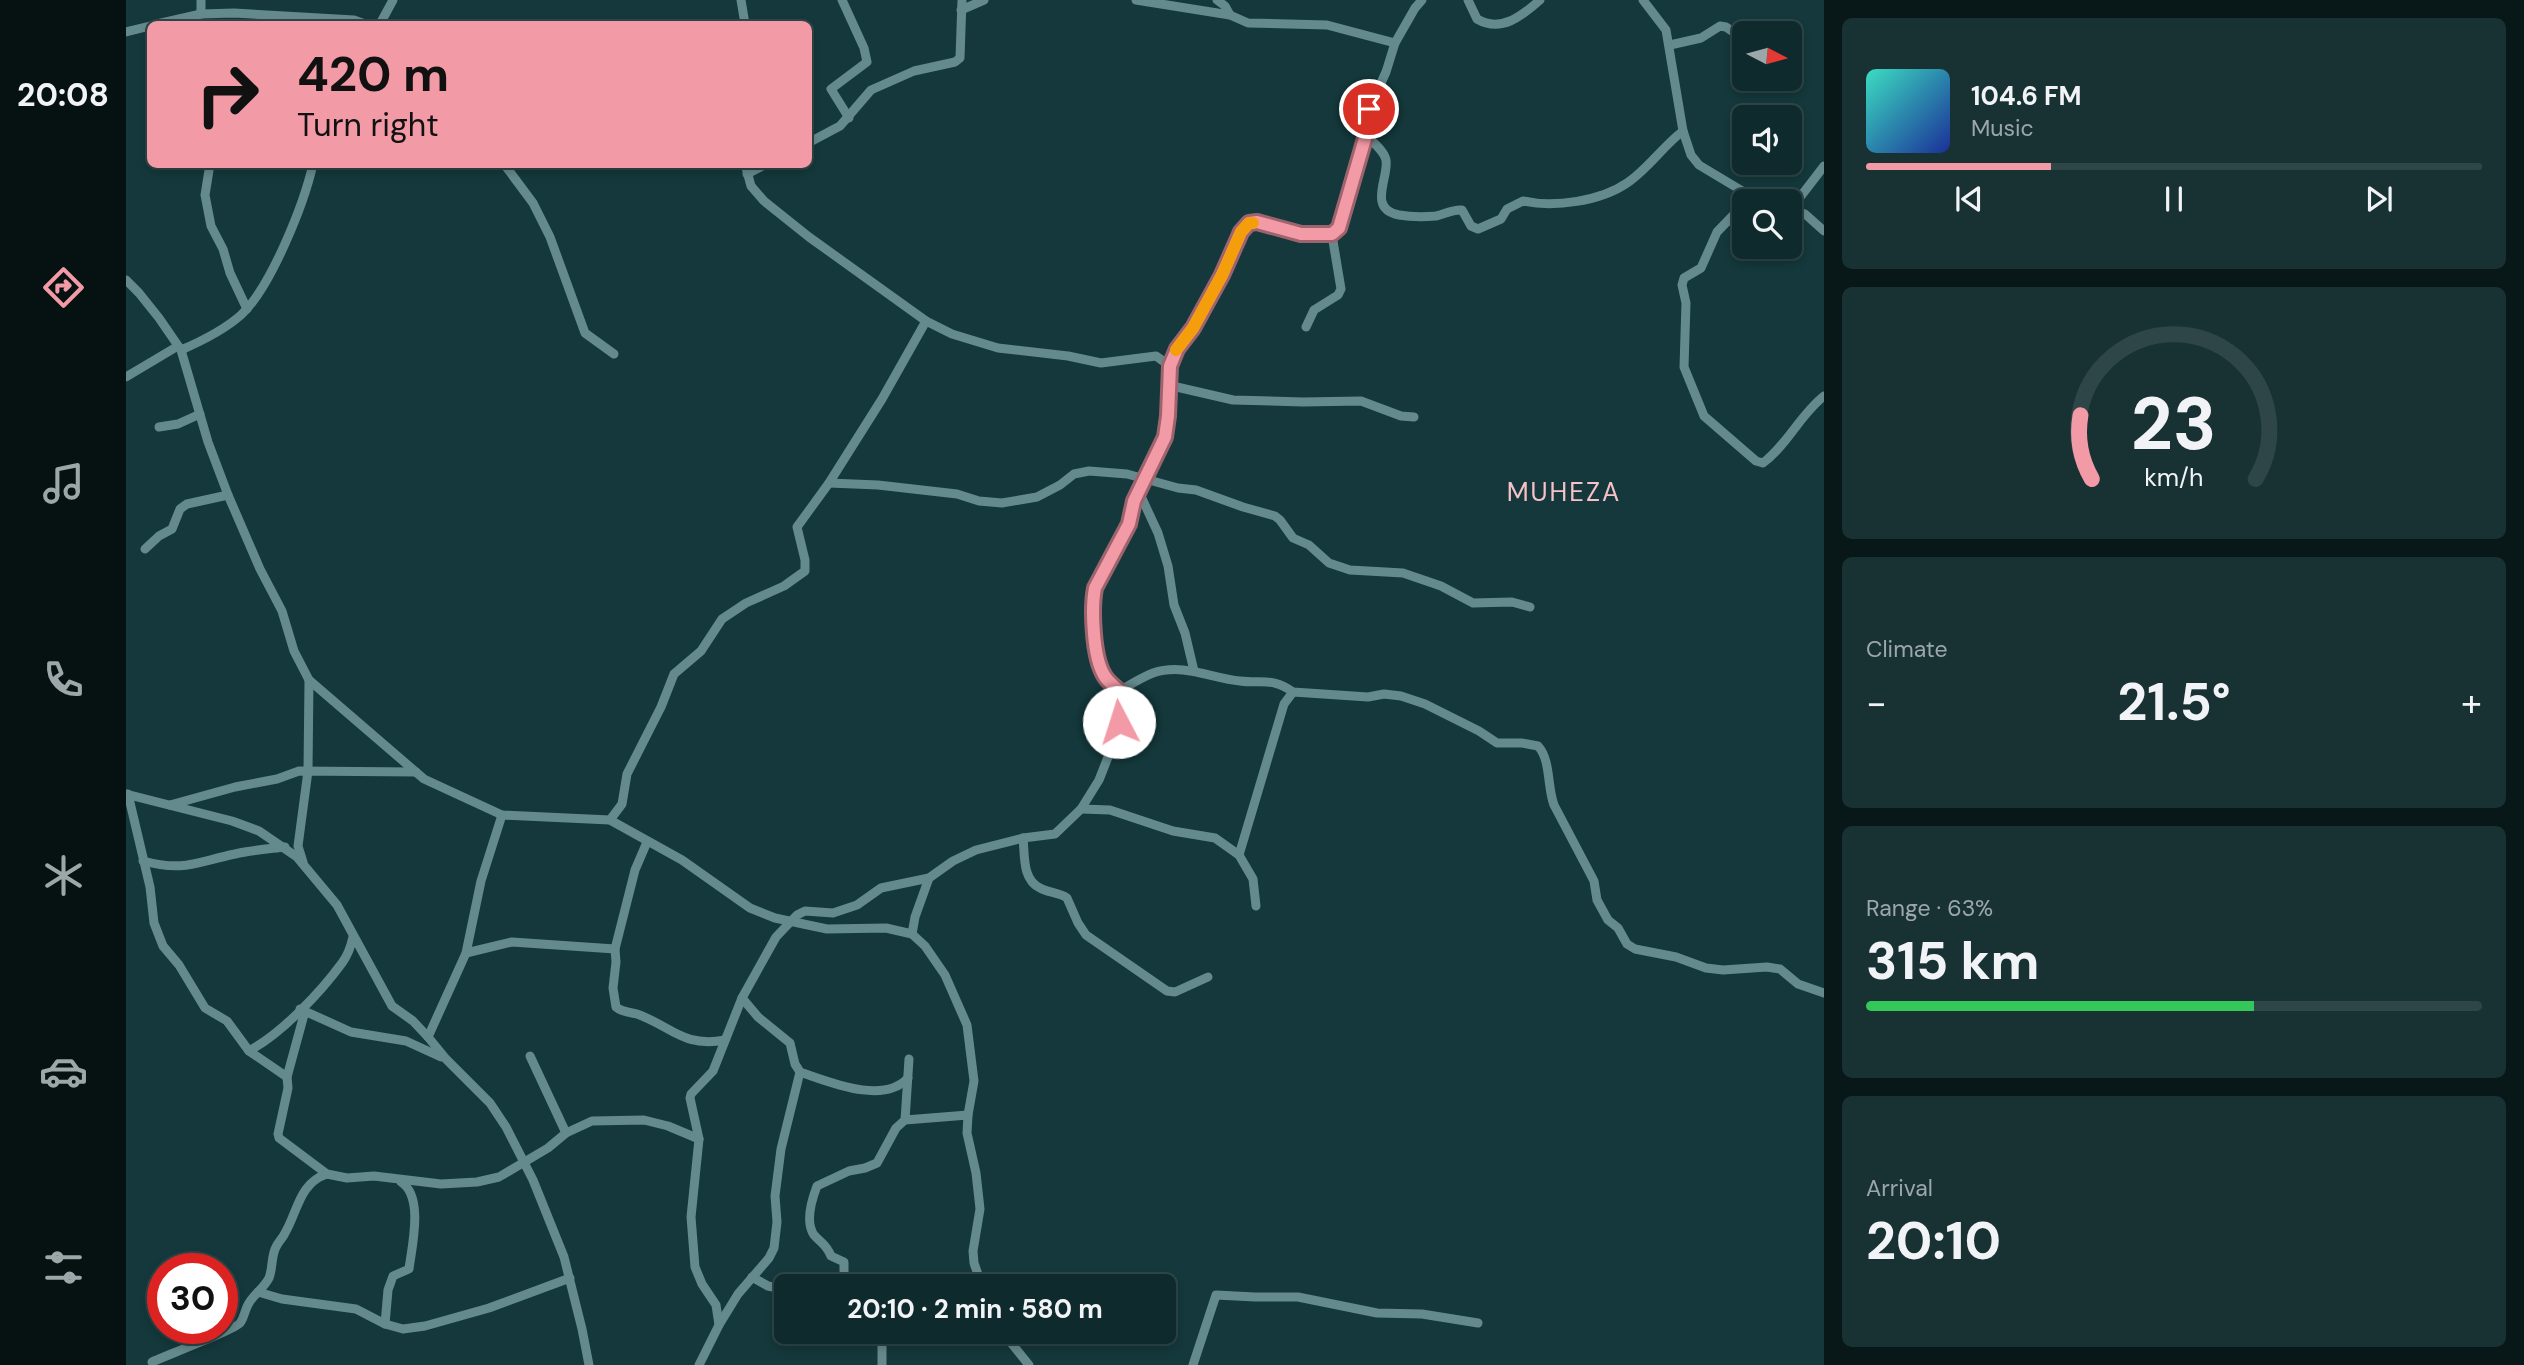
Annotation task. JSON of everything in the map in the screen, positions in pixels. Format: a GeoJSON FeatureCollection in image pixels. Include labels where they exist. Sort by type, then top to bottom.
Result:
{"type":"FeatureCollection","features":[{"type":"Feature","properties":{"kind":"street"},"geometry":{"type":"LineString","coordinates":[[201,0],[201,14]]}},
{"type":"Feature","properties":{"kind":"street"},"geometry":{"type":"LineString","coordinates":[[382,21],[393,0]]}},
{"type":"Feature","properties":{"kind":"street"},"geometry":{"type":"LineString","coordinates":[[741,0],[744,21]]}},
{"type":"Feature","properties":{"kind":"street"},"geometry":{"type":"LineString","coordinates":[[842,0],[864,48],[866,62],[831,89],[849,118]]}},
{"type":"Feature","properties":{"kind":"street"},"geometry":{"type":"LineString","coordinates":[[812,141],[840,126],[871,90],[914,71],[954,62],[960,58],[962,5],[984,0]]}},
{"type":"Feature","properties":{"kind":"street"},"geometry":{"type":"LineString","coordinates":[[1136,0],[1230,15],[1248,23],[1327,25],[1395,43]]}},
{"type":"Feature","properties":{"kind":"street"},"geometry":{"type":"LineString","coordinates":[[1217,0],[1225,6],[1230,15]]}},
{"type":"Feature","properties":{"kind":"street"},"geometry":{"type":"LineString","coordinates":[[719,1325],[716,1305],[695,1267],[691,1217],[699,1139],[691,1094],[713,1071],[742,998],[776,937],[791,920],[805,911],[833,913],[857,905],[881,888],[929,878],[953,861],[976,850],[1023,838],[1055,834],[1081,809],[1099,780],[1119,722],[1119,691],[1105,677],[1098,661],[1093,599],[1095,588],[1129,524],[1134,501],[1165,437],[1170,366],[1177,349],[1193,328],[1222,275],[1241,232],[1249,223],[1257,222],[1301,234],[1332,234],[1339,228],[1366,135],[1369,109],[1386,72],[1395,43],[1422,0]]}},
{"type":"Feature","properties":{"kind":"street"},"geometry":{"type":"LineString","coordinates":[[1468,0],[1477,19],[1494,26],[1528,11],[1540,0]]}},
{"type":"Feature","properties":{"kind":"street"},"geometry":{"type":"LineString","coordinates":[[1643,0],[1660,20],[1670,46],[1674,85],[1683,131],[1691,155],[1699,164],[1738,189]]}},
{"type":"Feature","properties":{"kind":"street"},"geometry":{"type":"LineString","coordinates":[[170,21],[201,14],[234,13],[357,21]]}},
{"type":"Feature","properties":{"kind":"street"},"geometry":{"type":"LineString","coordinates":[[1670,46],[1701,38],[1720,26],[1732,33]]}},
{"type":"Feature","properties":{"kind":"street"},"geometry":{"type":"LineString","coordinates":[[126,32],[147,27]]}},
{"type":"Feature","properties":{"kind":"street"},"geometry":{"type":"LineString","coordinates":[[1366,135],[1384,154],[1387,162],[1381,189],[1384,207],[1395,214],[1416,216],[1439,216],[1459,209],[1471,226],[1478,229],[1500,219],[1507,209],[1523,201],[1587,201],[1629,183],[1683,131]]}},
{"type":"Feature","properties":{"kind":"street"},"geometry":{"type":"LineString","coordinates":[[1802,195],[1824,166]]}},
{"type":"Feature","properties":{"kind":"street"},"geometry":{"type":"LineString","coordinates":[[209,168],[205,195],[212,226],[247,309]]}},
{"type":"Feature","properties":{"kind":"street"},"geometry":{"type":"LineString","coordinates":[[126,377],[179,348],[204,340],[247,309],[267,280],[300,209],[312,168]]}},
{"type":"Feature","properties":{"kind":"street"},"geometry":{"type":"LineString","coordinates":[[507,168],[533,204],[550,237],[585,332],[614,354]]}},
{"type":"Feature","properties":{"kind":"street"},"geometry":{"type":"LineString","coordinates":[[746,169],[751,186],[764,201],[809,237],[926,321],[952,334],[998,348],[1068,356],[1101,363],[1156,356],[1170,366]]}},
{"type":"Feature","properties":{"kind":"street"},"geometry":{"type":"LineString","coordinates":[[1802,213],[1824,231]]}},
{"type":"Feature","properties":{"kind":"street"},"geometry":{"type":"LineString","coordinates":[[1732,218],[1717,232],[1702,268],[1684,278],[1682,285],[1686,303],[1684,367],[1704,415],[1756,461],[1763,463],[1772,457],[1824,396]]}},
{"type":"Feature","properties":{"kind":"street"},"geometry":{"type":"LineString","coordinates":[[1306,327],[1314,310],[1338,295],[1341,289],[1332,234]]}},
{"type":"Feature","properties":{"kind":"street"},"geometry":{"type":"LineString","coordinates":[[126,280],[146,301],[179,348],[228,495],[260,569],[282,611],[303,670],[309,680],[416,772],[444,789],[502,815],[610,820],[682,860],[750,908],[775,918],[827,929],[886,928],[912,934],[925,946],[945,975],[967,1025],[974,1081],[967,1133],[976,1173],[980,1209],[973,1251],[978,1274]]}},
{"type":"Feature","properties":{"kind":"street"},"geometry":{"type":"LineString","coordinates":[[610,820],[622,804],[627,774],[661,707],[674,674],[701,651],[722,619],[746,603],[784,586],[805,571],[797,527],[829,483],[926,321]]}},
{"type":"Feature","properties":{"kind":"street"},"geometry":{"type":"LineString","coordinates":[[1168,385],[1233,400],[1361,401],[1401,416],[1414,417]]}},
{"type":"Feature","properties":{"kind":"street"},"geometry":{"type":"LineString","coordinates":[[159,427],[178,424],[200,414]]}},
{"type":"Feature","properties":{"kind":"street"},"geometry":{"type":"LineString","coordinates":[[829,483],[918,489],[1002,503],[1037,497],[1074,474],[1111,471],[1178,488],[1196,489],[1275,516],[1293,538],[1309,545],[1329,563],[1349,570],[1403,573],[1441,586],[1473,603],[1512,602],[1530,607]]}},
{"type":"Feature","properties":{"kind":"street"},"geometry":{"type":"LineString","coordinates":[[1139,492],[1158,533],[1168,566],[1174,605],[1185,633],[1194,671]]}},
{"type":"Feature","properties":{"kind":"street"},"geometry":{"type":"LineString","coordinates":[[145,549],[159,536],[172,529],[180,509],[187,503],[228,495]]}},
{"type":"Feature","properties":{"kind":"street"},"geometry":{"type":"LineString","coordinates":[[1119,691],[1154,673],[1177,670],[1194,671],[1241,682],[1269,681],[1285,686],[1293,692],[1368,697],[1384,694],[1401,696],[1447,715],[1497,743],[1538,746],[1544,757],[1549,794],[1594,881],[1597,900],[1608,920],[1618,928],[1627,944],[1634,949],[1676,957],[1706,968],[1780,969],[1798,984],[1824,993]]}},
{"type":"Feature","properties":{"kind":"street"},"geometry":{"type":"LineString","coordinates":[[305,867],[298,846],[298,834],[308,771],[309,680]]}},
{"type":"Feature","properties":{"kind":"street"},"geometry":{"type":"LineString","coordinates":[[1238,855],[1283,704],[1293,692]]}},
{"type":"Feature","properties":{"kind":"street"},"geometry":{"type":"LineString","coordinates":[[169,806],[299,771],[416,772]]}},
{"type":"Feature","properties":{"kind":"street"},"geometry":{"type":"LineString","coordinates":[[287,1077],[249,1051],[227,1021],[205,1008],[179,965],[163,946],[157,934],[150,887],[127,794],[232,821],[259,831],[297,857],[337,905],[392,1006],[413,1021],[446,1059],[491,1103],[506,1128],[533,1180],[570,1278],[582,1329],[585,1364]]}},
{"type":"Feature","properties":{"kind":"street"},"geometry":{"type":"LineString","coordinates":[[1081,809],[1110,810],[1173,831],[1215,838],[1238,855],[1253,879],[1256,906]]}},
{"type":"Feature","properties":{"kind":"street"},"geometry":{"type":"LineString","coordinates":[[428,1037],[466,953],[481,881],[502,815]]}},
{"type":"Feature","properties":{"kind":"street"},"geometry":{"type":"LineString","coordinates":[[143,861],[177,867],[200,864],[254,850],[284,847],[292,844],[298,834]]}},
{"type":"Feature","properties":{"kind":"street"},"geometry":{"type":"LineString","coordinates":[[1023,838],[1025,870],[1034,884],[1042,890],[1067,898],[1086,935],[1167,991],[1175,992],[1208,977]]}},
{"type":"Feature","properties":{"kind":"street"},"geometry":{"type":"LineString","coordinates":[[647,842],[635,870],[615,948],[614,1002],[620,1011],[637,1014],[691,1041],[725,1040]]}},
{"type":"Feature","properties":{"kind":"street"},"geometry":{"type":"LineString","coordinates":[[912,934],[929,878]]}},
{"type":"Feature","properties":{"kind":"street"},"geometry":{"type":"LineString","coordinates":[[249,1051],[303,1010],[344,961],[353,937]]}},
{"type":"Feature","properties":{"kind":"street"},"geometry":{"type":"LineString","coordinates":[[466,953],[512,942],[615,948]]}},
{"type":"Feature","properties":{"kind":"street"},"geometry":{"type":"LineString","coordinates":[[699,1365],[738,1294],[769,1258],[774,1248],[777,1222],[775,1196],[781,1149],[800,1072],[790,1044],[758,1017],[742,998]]}},
{"type":"Feature","properties":{"kind":"street"},"geometry":{"type":"LineString","coordinates":[[303,1010],[351,1032],[406,1041],[446,1059]]}},
{"type":"Feature","properties":{"kind":"street"},"geometry":{"type":"LineString","coordinates":[[303,1010],[287,1077],[288,1088],[278,1134],[279,1139],[327,1174],[347,1178],[374,1176],[440,1184],[477,1182],[499,1177],[566,1133],[592,1121],[644,1120],[668,1126],[699,1139]]}},
{"type":"Feature","properties":{"kind":"street"},"geometry":{"type":"LineString","coordinates":[[530,1056],[566,1133]]}},
{"type":"Feature","properties":{"kind":"street"},"geometry":{"type":"LineString","coordinates":[[905,1120],[909,1059]]}},
{"type":"Feature","properties":{"kind":"street"},"geometry":{"type":"LineString","coordinates":[[800,1072],[854,1090],[897,1088],[908,1078]]}},
{"type":"Feature","properties":{"kind":"street"},"geometry":{"type":"LineString","coordinates":[[844,1274],[844,1262],[831,1256],[827,1245],[810,1229],[810,1213],[817,1186],[849,1171],[877,1163],[896,1128],[905,1120],[968,1115]]}},
{"type":"Feature","properties":{"kind":"street"},"geometry":{"type":"LineString","coordinates":[[152,1362],[232,1330],[240,1324],[249,1302],[270,1276],[275,1248],[286,1233],[300,1199],[309,1184],[317,1177],[327,1174]]}},
{"type":"Feature","properties":{"kind":"street"},"geometry":{"type":"LineString","coordinates":[[385,1324],[388,1290],[393,1276],[409,1269],[415,1225],[412,1193],[409,1187],[398,1180]]}},
{"type":"Feature","properties":{"kind":"street"},"geometry":{"type":"LineString","coordinates":[[752,1277],[774,1287]]}},
{"type":"Feature","properties":{"kind":"street"},"geometry":{"type":"LineString","coordinates":[[258,1292],[282,1299],[356,1309],[385,1324],[403,1329],[425,1326],[489,1308],[570,1278]]}},
{"type":"Feature","properties":{"kind":"street"},"geometry":{"type":"LineString","coordinates":[[1193,1365],[1216,1295],[1279,1295],[1377,1313],[1422,1314],[1478,1323]]}},
{"type":"Feature","properties":{"kind":"street"},"geometry":{"type":"LineString","coordinates":[[716,1305],[729,1312]]}},
{"type":"Feature","properties":{"kind":"street"},"geometry":{"type":"LineString","coordinates":[[882,1344],[882,1365]]}},
{"type":"Feature","properties":{"kind":"street"},"geometry":{"type":"LineString","coordinates":[[1012,1344],[1029,1365]]}},
{"type":"Feature","properties":{"kind":"slow traffic"},"geometry":{"type":"LineString","coordinates":[[1176,350],[1193,328],[1222,275],[1241,232],[1249,223],[1253,223]]}},
{"type":"Feature","properties":{"kind":"district","name":"MUHEZA"},"geometry":{"type":"Point","coordinates":[1564,492]}},
{"type":"Feature","properties":{"kind":"route"},"geometry":{"type":"LineString","coordinates":[[1119,722],[1119,691],[1105,677],[1098,661],[1093,599],[1095,588],[1129,524],[1134,501],[1165,437],[1170,366],[1183,338],[1193,328],[1222,275],[1241,232],[1249,223],[1257,222],[1301,234],[1332,234],[1339,228],[1366,135],[1369,109]]}}]}
